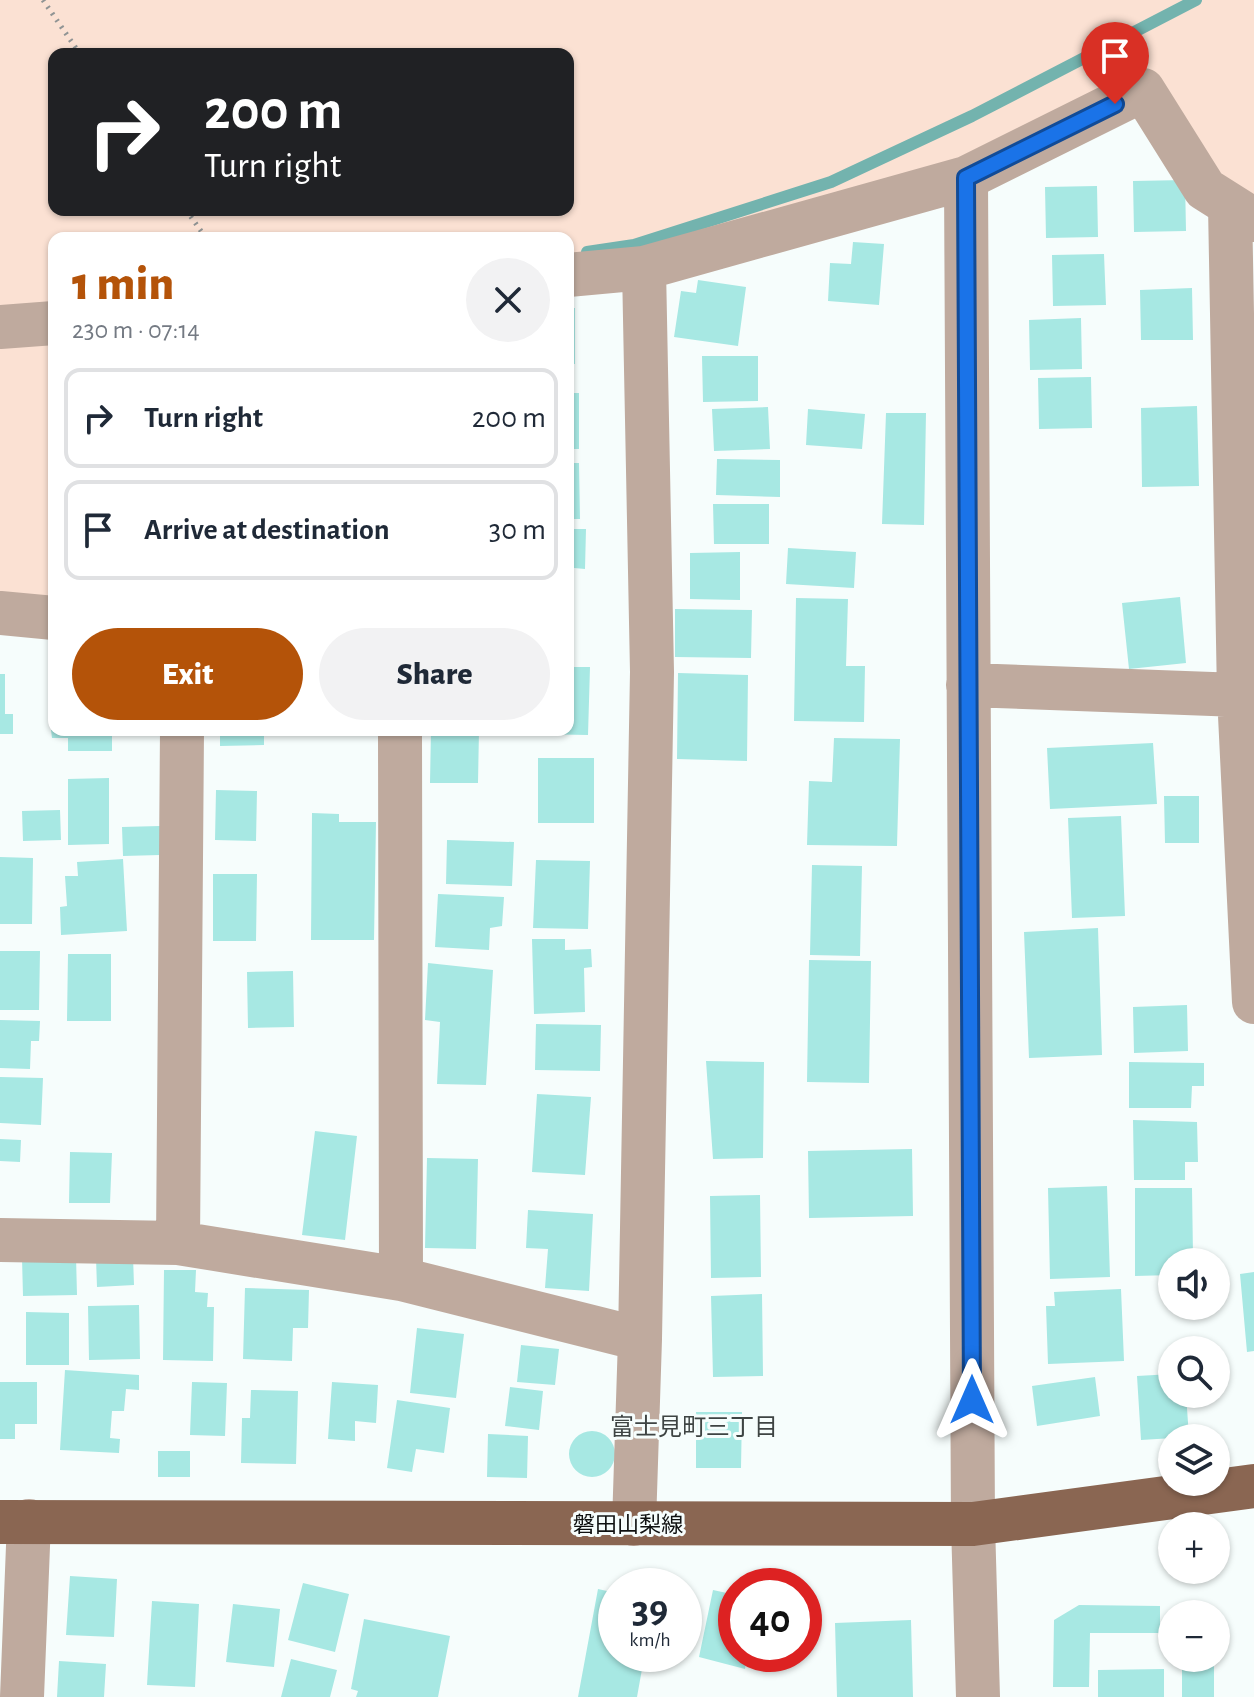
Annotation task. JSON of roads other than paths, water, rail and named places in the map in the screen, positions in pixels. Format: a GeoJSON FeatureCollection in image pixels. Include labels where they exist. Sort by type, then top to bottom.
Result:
{"type":"FeatureCollection","features":[{"type":"Feature","properties":{"kind":"main road","name":"磐田山梨線"},"geometry":{"type":"LineString","coordinates":[[15,1522],[973,1524],[1254,1486]]}},
{"type":"Feature","properties":{"kind":"street"},"geometry":{"type":"LineString","coordinates":[[574,274],[644,268],[966,178],[1143,90],[1205,189],[1242,213],[1239,695],[1254,1002]]}},
{"type":"Feature","properties":{"kind":"street"},"geometry":{"type":"LineString","coordinates":[[966,178],[973,1524],[978,1697]]}},
{"type":"Feature","properties":{"kind":"street"},"geometry":{"type":"LineString","coordinates":[[634,1524],[652,672],[644,268]]}},
{"type":"Feature","properties":{"kind":"street"},"geometry":{"type":"LineString","coordinates":[[0,327],[48,323]]}},
{"type":"Feature","properties":{"kind":"street"},"geometry":{"type":"LineString","coordinates":[[0,613],[48,617]]}},
{"type":"Feature","properties":{"kind":"street"},"geometry":{"type":"LineString","coordinates":[[968,685],[1239,695]]}},
{"type":"Feature","properties":{"kind":"street"},"geometry":{"type":"LineString","coordinates":[[178,1243],[182,736]]}},
{"type":"Feature","properties":{"kind":"street"},"geometry":{"type":"LineString","coordinates":[[400,736],[401,1279]]}},
{"type":"Feature","properties":{"kind":"street"},"geometry":{"type":"LineString","coordinates":[[0,1240],[178,1243],[401,1279],[640,1339]]}},
{"type":"Feature","properties":{"kind":"street"},"geometry":{"type":"LineString","coordinates":[[15,1522],[22,1697]]}},
{"type":"Feature","properties":{"kind":"waterway"},"geometry":{"type":"LineString","coordinates":[[587,252],[634,245],[831,182],[972,116],[1196,0]]}},
{"type":"Feature","properties":{"kind":"district","name":"富士見町三丁目"},"geometry":{"type":"Point","coordinates":[694,1427]}}]}
